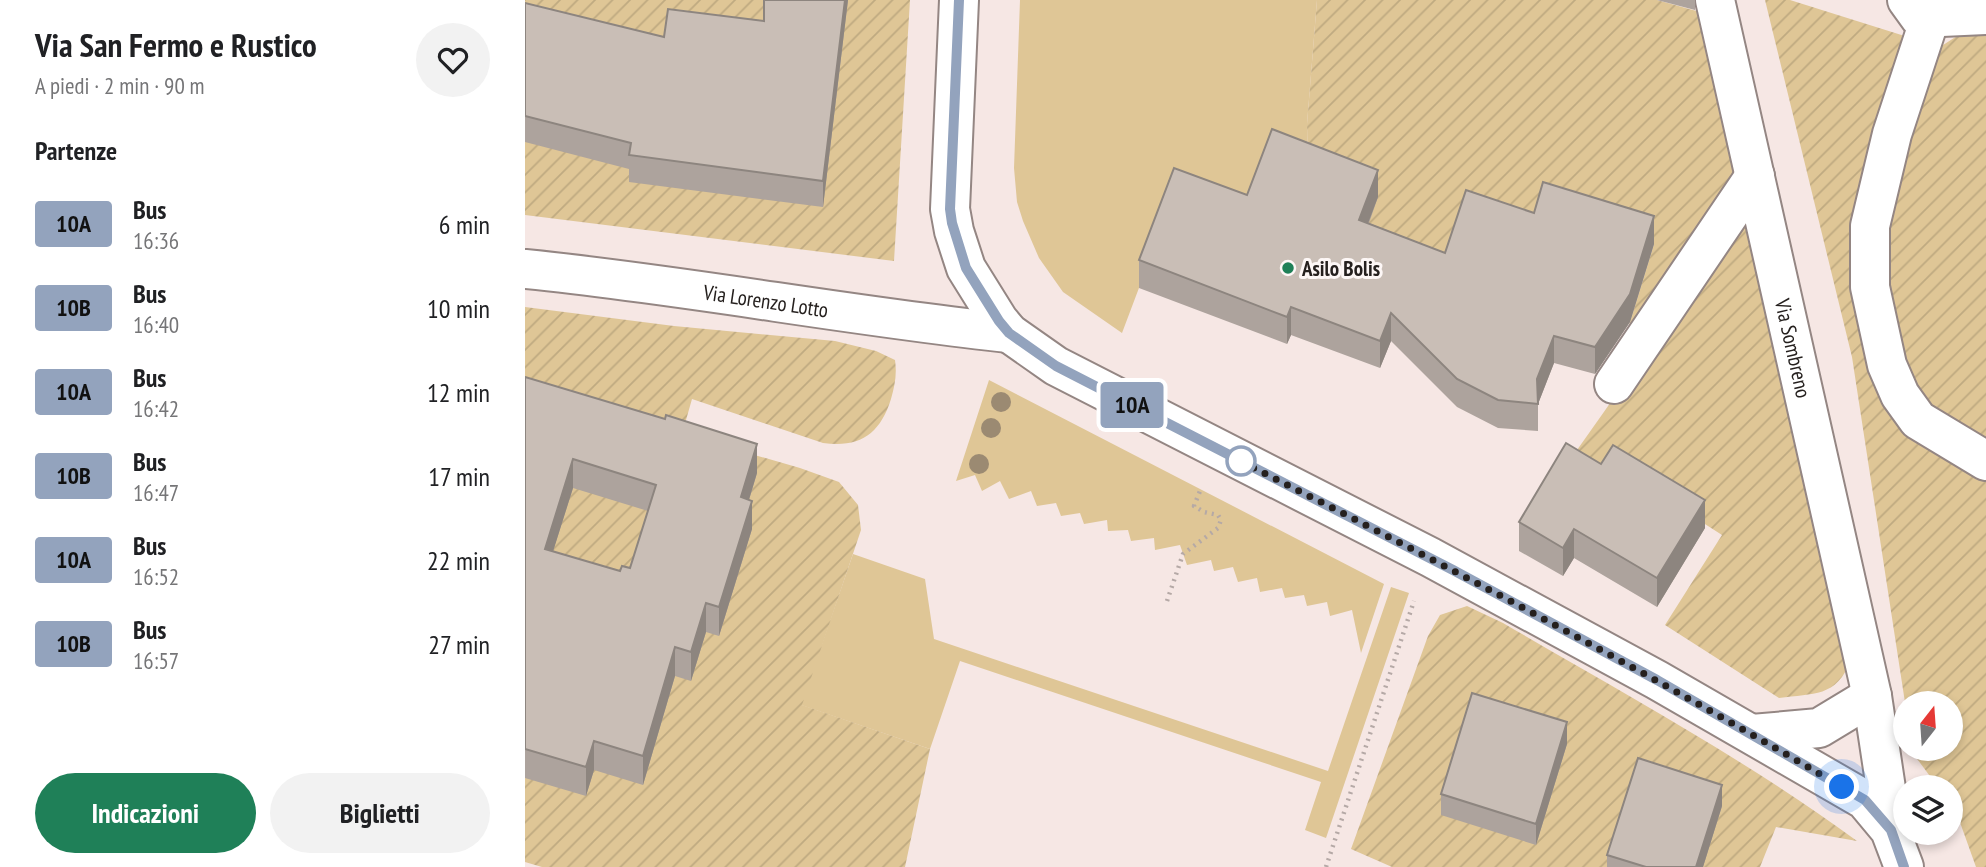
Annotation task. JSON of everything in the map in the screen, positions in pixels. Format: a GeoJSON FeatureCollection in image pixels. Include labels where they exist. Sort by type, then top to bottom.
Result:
{"type":"FeatureCollection","features":[{"type":"Feature","properties":{"kind":"street"},"geometry":{"type":"LineString","coordinates":[[960,0],[951,216],[966,268],[989,307],[1009,333],[1056,366],[1430,558],[1657,680],[1865,800],[1891,830],[1899,853]]}},
{"type":"Feature","properties":{"kind":"street","name":"Via Sombreno"},"geometry":{"type":"LineString","coordinates":[[1715,0],[1872,696],[1899,853]]}},
{"type":"Feature","properties":{"kind":"street"},"geometry":{"type":"LineString","coordinates":[[1986,15],[1919,9],[1870,226],[1870,287],[1887,365],[1900,396],[1918,420],[1986,461]]}},
{"type":"Feature","properties":{"kind":"street"},"geometry":{"type":"LineString","coordinates":[[1614,384],[1755,176]]}},
{"type":"Feature","properties":{"kind":"street","name":"Via Lorenzo Lotto"},"geometry":{"type":"LineString","coordinates":[[525,269],[620,279],[912,322],[1009,333]]}},
{"type":"Feature","properties":{"kind":"street"},"geometry":{"type":"LineString","coordinates":[[1752,734],[1819,728],[1872,696]]}},
{"type":"Feature","properties":{"kind":"path"},"geometry":{"type":"LineString","coordinates":[[1167,601],[1183,554],[1220,525],[1218,515],[1194,506],[1205,483]]}},
{"type":"Feature","properties":{"kind":"path"},"geometry":{"type":"LineString","coordinates":[[1326,867],[1430,558]]}},
{"type":"Feature","properties":{"kind":"shaded area"},"geometry":{"type":"Polygon","coordinates":[[[525,0],[910,0],[894,261],[525,215],[525,0]]]}},
{"type":"Feature","properties":{"kind":"shaded area"},"geometry":{"type":"Polygon","coordinates":[[[1020,0],[1317,0],[1307,124],[1308,171],[1247,223],[1174,195],[1122,333],[1063,292],[1039,258],[1017,202],[1014,168],[1020,0]]]}},
{"type":"Feature","properties":{"kind":"shaded area"},"geometry":{"type":"Polygon","coordinates":[[[1317,0],[1657,0],[1700,12],[1743,183],[1622,348],[1654,244],[1451,263],[1359,247],[1308,171],[1307,124],[1317,0]]]}},
{"type":"Feature","properties":{"kind":"shaded area"},"geometry":{"type":"Polygon","coordinates":[[[1765,0],[1790,0],[1911,38],[1862,265],[1863,347],[1882,388],[1986,475],[1986,867],[1976,867],[1963,831],[1963,775],[1929,775],[1919,761],[1963,761],[1963,691],[1903,691],[1852,357],[1765,0]]]}},
{"type":"Feature","properties":{"kind":"shaded area"},"geometry":{"type":"Polygon","coordinates":[[[1986,26],[1986,445],[1931,409],[1899,368],[1881,225],[1940,47],[1957,36],[1986,26]]]}},
{"type":"Feature","properties":{"kind":"shaded area"},"geometry":{"type":"Polygon","coordinates":[[[1748,208],[1851,660],[1845,672],[1831,687],[1813,694],[1779,698],[1665,625],[1722,535],[1610,463],[1565,467],[1748,208]]]}},
{"type":"Feature","properties":{"kind":"shaded area"},"geometry":{"type":"Polygon","coordinates":[[[525,307],[674,326],[835,341],[876,351],[895,360],[895,384],[886,411],[874,430],[858,441],[823,443],[692,399],[682,434],[839,482],[858,505],[861,530],[802,705],[930,749],[905,867],[542,867],[525,862],[525,307]]]}},
{"type":"Feature","properties":{"kind":"shaded area"},"geometry":{"type":"Polygon","coordinates":[[[989,380],[1384,584],[1361,653],[1352,610],[1330,616],[1327,602],[1307,606],[1304,595],[1285,598],[1282,588],[1260,592],[1257,578],[1238,582],[1233,567],[1214,571],[1211,560],[1187,565],[1180,545],[1155,550],[1154,538],[1131,541],[1128,530],[1108,531],[1107,520],[1084,524],[1080,513],[1061,516],[1056,503],[1037,506],[1031,491],[1009,499],[1000,481],[982,491],[975,475],[956,481],[989,380]]]}},
{"type":"Feature","properties":{"kind":"shaded area"},"geometry":{"type":"Polygon","coordinates":[[[853,554],[925,579],[934,639],[1328,771],[1391,587],[1409,593],[1326,838],[1305,830],[1321,782],[960,661],[930,749],[801,705],[853,554]]]}},
{"type":"Feature","properties":{"kind":"shaded area"},"geometry":{"type":"Polygon","coordinates":[[[1467,606],[1503,623],[1683,727],[1771,782],[1857,841],[1776,827],[1760,867],[1392,867],[1351,849],[1428,636],[1440,615],[1467,606]]]}},
{"type":"Feature","properties":{"kind":"building"},"geometry":{"type":"Polygon","coordinates":[[[764,0],[845,0],[823,181],[629,155],[631,143],[525,116],[525,3],[664,37],[668,9],[764,21],[764,0]]]}},
{"type":"Feature","properties":{"kind":"building"},"geometry":{"type":"Polygon","coordinates":[[[1272,129],[1378,170],[1359,220],[1445,253],[1466,190],[1534,213],[1543,182],[1654,216],[1630,294],[1595,347],[1554,336],[1537,379],[1538,404],[1498,400],[1457,379],[1391,313],[1380,341],[1291,307],[1287,317],[1139,260],[1174,168],[1247,195],[1272,129]]]}},
{"type":"Feature","properties":{"kind":"building"},"geometry":{"type":"Polygon","coordinates":[[[525,377],[665,419],[666,415],[757,444],[741,497],[752,501],[719,607],[706,603],[691,652],[675,647],[643,756],[594,741],[586,767],[525,749],[525,377]],[[573,459],[545,549],[620,571],[622,566],[630,568],[656,485],[573,459]]]}},
{"type":"Feature","properties":{"kind":"building"},"geometry":{"type":"Polygon","coordinates":[[[1566,443],[1601,464],[1613,445],[1705,500],[1657,578],[1574,529],[1563,548],[1519,522],[1566,443]]]}},
{"type":"Feature","properties":{"kind":"building"},"geometry":{"type":"Polygon","coordinates":[[[1472,693],[1567,722],[1536,824],[1441,794],[1472,693]]]}},
{"type":"Feature","properties":{"kind":"building"},"geometry":{"type":"Polygon","coordinates":[[[1638,758],[1722,785],[1696,867],[1646,867],[1607,855],[1638,758]]]}},
{"type":"Feature","properties":{"kind":"bus line","name":"10A"},"geometry":{"type":"LineString","coordinates":[[959,0],[951,216],[966,268],[989,307],[1009,333],[1056,366],[1453,570],[1657,680],[1865,800],[1891,830],[1904,867]]}},
{"type":"Feature","properties":{"kind":"place","name":"Asilo Bolis"},"geometry":{"type":"Point","coordinates":[1288,268]}},
{"type":"Feature","properties":{"kind":"route"},"geometry":{"type":"LineString","coordinates":[[1241,461],[1236,459],[1430,558],[1657,680],[1842,787]]}}]}
